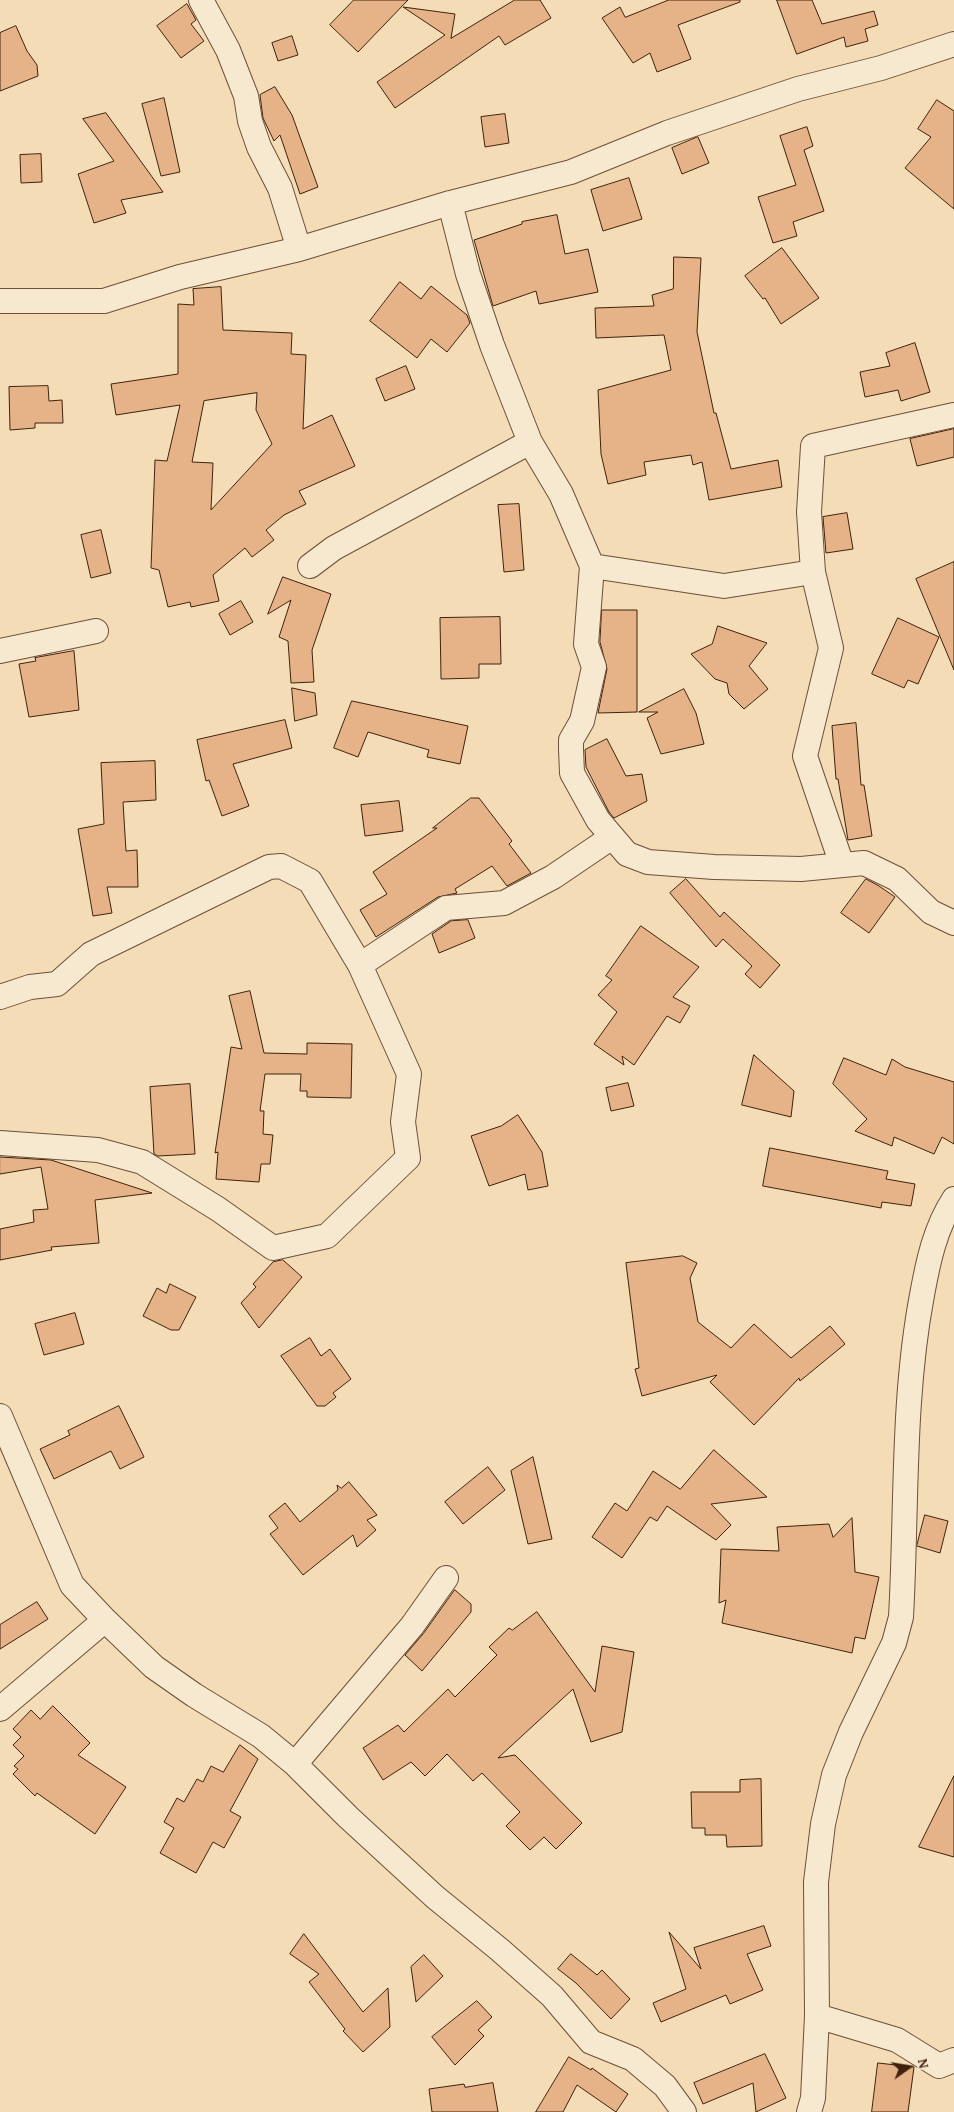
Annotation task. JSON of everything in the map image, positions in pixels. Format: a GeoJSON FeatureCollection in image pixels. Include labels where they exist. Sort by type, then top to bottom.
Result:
{"type":"FeatureCollection","features":[{"type":"Feature","properties":{"kind":"street"},"geometry":{"type":"LineString","coordinates":[[201,0],[228,50],[246,96],[250,121],[259,147],[280,188],[299,249]]}},
{"type":"Feature","properties":{"kind":"street"},"geometry":{"type":"LineString","coordinates":[[0,301],[104,301],[180,277],[299,249],[450,203],[571,172],[667,133],[770,98],[881,68],[954,44]]}},
{"type":"Feature","properties":{"kind":"street"},"geometry":{"type":"LineString","coordinates":[[450,203],[468,274],[492,345],[530,442],[561,494],[592,566],[586,644],[594,667],[582,721],[571,740],[572,773],[598,820],[627,854],[648,862],[714,867],[791,869],[864,863],[897,880],[931,912],[954,923]]}},
{"type":"Feature","properties":{"kind":"street"},"geometry":{"type":"LineString","coordinates":[[842,865],[805,756],[831,648],[813,572],[809,512],[813,446],[954,415]]}},
{"type":"Feature","properties":{"kind":"street"},"geometry":{"type":"LineString","coordinates":[[310,566],[334,548],[530,442]]}},
{"type":"Feature","properties":{"kind":"street"},"geometry":{"type":"LineString","coordinates":[[592,566],[724,586],[813,572]]}},
{"type":"Feature","properties":{"kind":"street"},"geometry":{"type":"LineString","coordinates":[[0,651],[96,631]]}},
{"type":"Feature","properties":{"kind":"street"},"geometry":{"type":"LineString","coordinates":[[360,965],[446,908],[504,903],[553,877],[612,837]]}},
{"type":"Feature","properties":{"kind":"street"},"geometry":{"type":"LineString","coordinates":[[0,997],[30,987],[57,984],[91,954],[269,867],[282,866],[310,881],[360,965],[408,1074],[404,1122],[408,1158],[327,1236],[273,1248],[218,1209],[142,1162],[98,1150],[0,1143]]}},
{"type":"Feature","properties":{"kind":"street"},"geometry":{"type":"LineString","coordinates":[[810,2112],[813,2098],[817,2016],[816,1882],[824,1824],[834,1775],[844,1749],[894,1643],[901,1617],[909,1406],[915,1329],[929,1257],[944,1214],[954,1199]]}},
{"type":"Feature","properties":{"kind":"street"},"geometry":{"type":"LineString","coordinates":[[0,1416],[72,1584],[105,1620],[154,1667],[194,1695],[261,1736],[295,1764],[348,1817],[435,1897],[500,1950],[552,1996],[591,2042],[634,2059],[665,2086],[684,2112]]}},
{"type":"Feature","properties":{"kind":"street"},"geometry":{"type":"LineString","coordinates":[[295,1764],[412,1626],[446,1578]]}},
{"type":"Feature","properties":{"kind":"street"},"geometry":{"type":"LineString","coordinates":[[0,1709],[105,1620]]}},
{"type":"Feature","properties":{"kind":"street"},"geometry":{"type":"LineString","coordinates":[[817,2016],[897,2040],[939,2066],[954,2060]]}},
{"type":"Feature","properties":{"kind":"building"},"geometry":{"type":"Polygon","coordinates":[[[354,0],[408,0],[358,52],[330,25],[354,0]]]}},
{"type":"Feature","properties":{"kind":"building"},"geometry":{"type":"Polygon","coordinates":[[[515,0],[540,0],[551,18],[505,45],[499,36],[395,108],[377,82],[445,35],[403,7],[455,14],[451,38],[515,0]]]}},
{"type":"Feature","properties":{"kind":"building"},"geometry":{"type":"Polygon","coordinates":[[[669,0],[740,0],[740,2],[678,25],[691,59],[657,72],[650,53],[633,63],[602,18],[620,7],[625,17],[669,0]]]}},
{"type":"Feature","properties":{"kind":"building"},"geometry":{"type":"Polygon","coordinates":[[[777,0],[812,0],[822,24],[874,11],[878,25],[865,29],[868,41],[846,47],[844,37],[797,54],[777,0]]]}},
{"type":"Feature","properties":{"kind":"building"},"geometry":{"type":"Polygon","coordinates":[[[187,4],[196,20],[191,24],[204,41],[181,58],[157,26],[187,4]]]}},
{"type":"Feature","properties":{"kind":"building"},"geometry":{"type":"Polygon","coordinates":[[[16,26],[27,51],[37,65],[38,76],[0,91],[0,33],[16,26]]]}},
{"type":"Feature","properties":{"kind":"building"},"geometry":{"type":"Polygon","coordinates":[[[292,36],[298,55],[278,61],[272,43],[292,36]]]}},
{"type":"Feature","properties":{"kind":"building"},"geometry":{"type":"Polygon","coordinates":[[[275,87],[292,115],[318,187],[300,194],[280,135],[274,141],[263,118],[260,95],[275,87]]]}},
{"type":"Feature","properties":{"kind":"building"},"geometry":{"type":"Polygon","coordinates":[[[164,98],[180,172],[161,176],[142,104],[164,98]]]}},
{"type":"Feature","properties":{"kind":"building"},"geometry":{"type":"Polygon","coordinates":[[[937,100],[954,111],[954,209],[905,168],[931,137],[918,129],[937,100]]]}},
{"type":"Feature","properties":{"kind":"building"},"geometry":{"type":"Polygon","coordinates":[[[106,113],[163,192],[121,200],[126,213],[94,223],[78,174],[114,161],[83,119],[106,113]]]}},
{"type":"Feature","properties":{"kind":"building"},"geometry":{"type":"Polygon","coordinates":[[[505,114],[509,143],[485,147],[481,117],[505,114]]]}},
{"type":"Feature","properties":{"kind":"building"},"geometry":{"type":"Polygon","coordinates":[[[807,127],[813,146],[804,150],[824,211],[793,222],[797,236],[773,243],[758,197],[796,185],[780,136],[807,127]]]}},
{"type":"Feature","properties":{"kind":"building"},"geometry":{"type":"Polygon","coordinates":[[[698,137],[709,163],[682,174],[672,148],[698,137]]]}},
{"type":"Feature","properties":{"kind":"building"},"geometry":{"type":"Polygon","coordinates":[[[41,154],[42,182],[21,183],[20,155],[41,154]]]}},
{"type":"Feature","properties":{"kind":"building"},"geometry":{"type":"Polygon","coordinates":[[[629,178],[642,219],[603,231],[591,190],[629,178]]]}},
{"type":"Feature","properties":{"kind":"building"},"geometry":{"type":"Polygon","coordinates":[[[557,215],[565,254],[588,249],[598,292],[539,304],[536,291],[493,306],[474,240],[522,224],[522,222],[557,215]]]}},
{"type":"Feature","properties":{"kind":"building"},"geometry":{"type":"Polygon","coordinates":[[[782,248],[819,298],[781,324],[765,298],[763,299],[745,276],[782,248]]]}},
{"type":"Feature","properties":{"kind":"building"},"geometry":{"type":"Polygon","coordinates":[[[674,257],[701,258],[697,332],[714,413],[716,413],[731,469],[778,460],[782,487],[709,500],[702,462],[693,465],[691,455],[644,462],[646,475],[608,484],[601,454],[598,390],[671,370],[664,335],[596,338],[595,308],[654,306],[652,295],[673,289],[674,257]]]}},
{"type":"Feature","properties":{"kind":"building"},"geometry":{"type":"Polygon","coordinates":[[[400,282],[421,299],[431,286],[467,315],[470,323],[447,352],[431,339],[417,358],[370,321],[400,282]]]}},
{"type":"Feature","properties":{"kind":"building"},"geometry":{"type":"Polygon","coordinates":[[[221,287],[223,330],[292,333],[291,354],[306,355],[303,429],[332,415],[355,466],[299,491],[306,504],[284,515],[266,530],[274,540],[252,557],[245,548],[213,575],[219,601],[191,607],[190,602],[168,607],[159,570],[151,568],[155,460],[167,461],[180,405],[116,415],[111,384],[178,374],[178,304],[194,305],[193,289],[221,287]],[[257,393],[204,401],[192,462],[213,463],[211,510],[272,444],[256,410],[257,393]]]}},
{"type":"Feature","properties":{"kind":"building"},"geometry":{"type":"Polygon","coordinates":[[[915,343],[930,392],[901,401],[898,390],[865,397],[860,372],[890,366],[886,353],[915,343]]]}},
{"type":"Feature","properties":{"kind":"building"},"geometry":{"type":"Polygon","coordinates":[[[406,366],[415,389],[385,401],[376,379],[406,366]]]}},
{"type":"Feature","properties":{"kind":"building"},"geometry":{"type":"Polygon","coordinates":[[[48,386],[49,401],[62,400],[63,423],[35,423],[35,428],[10,430],[9,387],[48,386]]]}},
{"type":"Feature","properties":{"kind":"building"},"geometry":{"type":"Polygon","coordinates":[[[954,429],[954,457],[917,466],[910,439],[954,429]]]}},
{"type":"Feature","properties":{"kind":"building"},"geometry":{"type":"Polygon","coordinates":[[[519,504],[524,570],[504,572],[498,505],[519,504]]]}},
{"type":"Feature","properties":{"kind":"building"},"geometry":{"type":"Polygon","coordinates":[[[847,513],[853,549],[826,553],[823,517],[847,513]]]}},
{"type":"Feature","properties":{"kind":"building"},"geometry":{"type":"Polygon","coordinates":[[[101,530],[111,573],[91,578],[81,535],[101,530]]]}},
{"type":"Feature","properties":{"kind":"building"},"geometry":{"type":"Polygon","coordinates":[[[954,562],[954,670],[916,579],[954,562]]]}},
{"type":"Feature","properties":{"kind":"building"},"geometry":{"type":"Polygon","coordinates":[[[283,577],[331,594],[312,650],[314,682],[291,683],[288,641],[279,637],[291,600],[268,614],[283,577]]]}},
{"type":"Feature","properties":{"kind":"building"},"geometry":{"type":"Polygon","coordinates":[[[241,601],[253,622],[230,635],[219,614],[241,601]]]}},
{"type":"Feature","properties":{"kind":"building"},"geometry":{"type":"Polygon","coordinates":[[[602,610],[637,610],[637,712],[598,713],[607,669],[600,642],[602,610]]]}},
{"type":"Feature","properties":{"kind":"building"},"geometry":{"type":"Polygon","coordinates":[[[500,617],[501,664],[479,664],[479,678],[441,679],[440,618],[500,617]]]}},
{"type":"Feature","properties":{"kind":"building"},"geometry":{"type":"Polygon","coordinates":[[[898,618],[939,637],[918,684],[908,680],[904,688],[872,674],[898,618]]]}},
{"type":"Feature","properties":{"kind":"building"},"geometry":{"type":"Polygon","coordinates":[[[718,626],[767,643],[749,666],[768,689],[744,709],[729,694],[727,683],[715,679],[691,654],[712,644],[718,626]]]}},
{"type":"Feature","properties":{"kind":"building"},"geometry":{"type":"Polygon","coordinates":[[[74,651],[79,710],[29,717],[19,664],[36,661],[35,658],[74,651]]]}},
{"type":"Feature","properties":{"kind":"building"},"geometry":{"type":"Polygon","coordinates":[[[292,688],[315,693],[317,715],[295,721],[292,688]]]}},
{"type":"Feature","properties":{"kind":"building"},"geometry":{"type":"Polygon","coordinates":[[[684,689],[696,713],[704,744],[661,754],[647,718],[658,712],[639,712],[684,689]]]}},
{"type":"Feature","properties":{"kind":"building"},"geometry":{"type":"Polygon","coordinates":[[[352,701],[468,726],[460,764],[427,757],[429,750],[368,732],[358,757],[334,748],[352,701]]]}},
{"type":"Feature","properties":{"kind":"building"},"geometry":{"type":"Polygon","coordinates":[[[285,720],[292,748],[233,764],[249,806],[222,816],[209,780],[206,781],[197,740],[285,720]]]}},
{"type":"Feature","properties":{"kind":"building"},"geometry":{"type":"Polygon","coordinates":[[[856,723],[861,785],[864,785],[872,836],[848,840],[838,779],[836,779],[832,726],[856,723]]]}},
{"type":"Feature","properties":{"kind":"building"},"geometry":{"type":"Polygon","coordinates":[[[607,739],[626,776],[642,774],[647,801],[614,818],[586,767],[585,750],[607,739]]]}},
{"type":"Feature","properties":{"kind":"building"},"geometry":{"type":"Polygon","coordinates":[[[155,761],[156,800],[123,802],[126,851],[137,850],[138,887],[107,887],[112,913],[93,916],[78,829],[104,824],[101,763],[155,761]]]}},
{"type":"Feature","properties":{"kind":"building"},"geometry":{"type":"Polygon","coordinates":[[[471,798],[479,798],[512,841],[509,844],[531,873],[507,886],[492,866],[455,889],[457,893],[438,897],[376,937],[360,910],[387,894],[373,872],[437,828],[433,828],[471,798]]]}},
{"type":"Feature","properties":{"kind":"building"},"geometry":{"type":"Polygon","coordinates":[[[399,801],[403,831],[365,836],[361,805],[399,801]]]}},
{"type":"Feature","properties":{"kind":"building"},"geometry":{"type":"Polygon","coordinates":[[[686,879],[720,917],[724,912],[780,965],[760,988],[745,974],[752,966],[723,939],[716,947],[670,893],[686,879]]]}},
{"type":"Feature","properties":{"kind":"building"},"geometry":{"type":"Polygon","coordinates":[[[866,879],[895,897],[869,933],[841,913],[866,879]]]}},
{"type":"Feature","properties":{"kind":"building"},"geometry":{"type":"Polygon","coordinates":[[[468,920],[475,938],[439,953],[432,934],[451,921],[468,920]]]}},
{"type":"Feature","properties":{"kind":"building"},"geometry":{"type":"Polygon","coordinates":[[[641,926],[699,967],[673,997],[690,1006],[680,1023],[667,1016],[634,1065],[622,1056],[624,1065],[594,1044],[617,1012],[598,995],[612,980],[606,976],[641,926]]]}},
{"type":"Feature","properties":{"kind":"building"},"geometry":{"type":"Polygon","coordinates":[[[250,991],[264,1053],[307,1054],[307,1043],[352,1044],[351,1098],[307,1097],[307,1091],[300,1091],[301,1074],[265,1074],[260,1111],[264,1111],[263,1134],[273,1135],[270,1164],[261,1164],[259,1182],[216,1179],[218,1152],[215,1153],[231,1047],[242,1049],[229,996],[250,991]]]}},
{"type":"Feature","properties":{"kind":"building"},"geometry":{"type":"Polygon","coordinates":[[[754,1055],[794,1091],[791,1117],[742,1105],[754,1055]]]}},
{"type":"Feature","properties":{"kind":"building"},"geometry":{"type":"Polygon","coordinates":[[[844,1058],[886,1075],[892,1059],[905,1067],[954,1082],[954,1144],[942,1137],[934,1154],[894,1137],[892,1146],[855,1131],[867,1119],[833,1084],[844,1058]]]}},
{"type":"Feature","properties":{"kind":"building"},"geometry":{"type":"Polygon","coordinates":[[[628,1083],[634,1106],[611,1111],[606,1088],[628,1083]]]}},
{"type":"Feature","properties":{"kind":"building"},"geometry":{"type":"Polygon","coordinates":[[[190,1084],[195,1154],[158,1156],[154,1154],[150,1087],[190,1084]]]}},
{"type":"Feature","properties":{"kind":"building"},"geometry":{"type":"Polygon","coordinates":[[[518,1115],[542,1152],[548,1186],[528,1190],[525,1174],[489,1186],[471,1136],[501,1126],[518,1115]]]}},
{"type":"Feature","properties":{"kind":"building"},"geometry":{"type":"Polygon","coordinates":[[[770,1148],[888,1171],[886,1179],[915,1184],[911,1206],[882,1202],[881,1208],[763,1186],[770,1148]]]}},
{"type":"Feature","properties":{"kind":"building"},"geometry":{"type":"Polygon","coordinates":[[[0,1157],[51,1160],[152,1193],[95,1200],[99,1243],[51,1247],[52,1250],[0,1260],[0,1229],[34,1222],[33,1210],[48,1209],[41,1167],[0,1174],[0,1157]]]}},
{"type":"Feature","properties":{"kind":"building"},"geometry":{"type":"Polygon","coordinates":[[[683,1256],[697,1263],[690,1278],[698,1322],[731,1348],[754,1324],[791,1358],[830,1326],[845,1344],[800,1381],[799,1378],[754,1425],[710,1382],[717,1375],[642,1396],[635,1369],[639,1368],[626,1263],[683,1256]]]}},
{"type":"Feature","properties":{"kind":"building"},"geometry":{"type":"Polygon","coordinates":[[[283,1260],[302,1277],[259,1328],[241,1303],[256,1287],[253,1284],[273,1262],[283,1260]]]}},
{"type":"Feature","properties":{"kind":"building"},"geometry":{"type":"Polygon","coordinates":[[[170,1284],[196,1297],[179,1330],[171,1330],[143,1316],[157,1288],[166,1293],[170,1284]]]}},
{"type":"Feature","properties":{"kind":"building"},"geometry":{"type":"Polygon","coordinates":[[[75,1313],[84,1344],[44,1355],[35,1324],[75,1313]]]}},
{"type":"Feature","properties":{"kind":"building"},"geometry":{"type":"Polygon","coordinates":[[[310,1338],[321,1356],[330,1349],[351,1379],[333,1393],[336,1397],[325,1406],[317,1406],[281,1356],[310,1338]]]}},
{"type":"Feature","properties":{"kind":"building"},"geometry":{"type":"Polygon","coordinates":[[[119,1406],[144,1457],[120,1469],[111,1451],[54,1479],[40,1449],[70,1435],[68,1431],[119,1406]]]}},
{"type":"Feature","properties":{"kind":"building"},"geometry":{"type":"Polygon","coordinates":[[[714,1450],[767,1497],[711,1504],[731,1525],[716,1540],[667,1506],[657,1521],[650,1517],[622,1558],[592,1537],[615,1503],[627,1511],[653,1471],[680,1489],[714,1450]]]}},
{"type":"Feature","properties":{"kind":"building"},"geometry":{"type":"Polygon","coordinates":[[[533,1457],[552,1539],[528,1544],[511,1471],[533,1457]]]}},
{"type":"Feature","properties":{"kind":"building"},"geometry":{"type":"Polygon","coordinates":[[[488,1467],[505,1490],[463,1524],[445,1502],[488,1467]]]}},
{"type":"Feature","properties":{"kind":"building"},"geometry":{"type":"Polygon","coordinates":[[[349,1482],[377,1515],[367,1520],[376,1530],[357,1547],[353,1535],[303,1575],[270,1534],[278,1528],[269,1516],[285,1503],[300,1522],[338,1490],[337,1485],[341,1488],[349,1482]]]}},
{"type":"Feature","properties":{"kind":"building"},"geometry":{"type":"Polygon","coordinates":[[[925,1515],[948,1521],[940,1553],[917,1546],[925,1515]]]}},
{"type":"Feature","properties":{"kind":"building"},"geometry":{"type":"Polygon","coordinates":[[[852,1518],[855,1572],[879,1577],[865,1639],[855,1637],[852,1653],[722,1623],[726,1600],[719,1603],[721,1549],[779,1551],[777,1527],[829,1524],[833,1537],[852,1518]]]}},
{"type":"Feature","properties":{"kind":"building"},"geometry":{"type":"Polygon","coordinates":[[[455,1590],[471,1604],[471,1612],[422,1671],[405,1655],[455,1590]]]}},
{"type":"Feature","properties":{"kind":"building"},"geometry":{"type":"Polygon","coordinates":[[[37,1602],[48,1619],[0,1649],[0,1625],[37,1602]]]}},
{"type":"Feature","properties":{"kind":"building"},"geometry":{"type":"Polygon","coordinates":[[[537,1612],[595,1692],[602,1646],[634,1652],[622,1732],[591,1742],[573,1689],[498,1758],[515,1755],[582,1823],[556,1849],[544,1837],[530,1850],[506,1826],[520,1812],[482,1773],[473,1781],[447,1754],[425,1776],[411,1762],[383,1780],[363,1748],[398,1725],[404,1732],[448,1689],[455,1697],[497,1655],[489,1647],[509,1628],[512,1630],[537,1612]]]}},
{"type":"Feature","properties":{"kind":"building"},"geometry":{"type":"Polygon","coordinates":[[[53,1706],[90,1743],[78,1755],[126,1787],[95,1834],[37,1793],[35,1796],[13,1774],[18,1769],[14,1766],[24,1756],[13,1745],[21,1737],[13,1729],[31,1710],[40,1719],[53,1706]]]}},
{"type":"Feature","properties":{"kind":"building"},"geometry":{"type":"Polygon","coordinates":[[[240,1745],[258,1759],[230,1811],[241,1817],[224,1848],[213,1842],[196,1873],[160,1853],[174,1828],[164,1822],[177,1798],[184,1802],[197,1779],[203,1782],[211,1766],[223,1772],[240,1745]]]}},
{"type":"Feature","properties":{"kind":"building"},"geometry":{"type":"Polygon","coordinates":[[[954,1776],[954,1857],[919,1847],[954,1776]]]}},
{"type":"Feature","properties":{"kind":"building"},"geometry":{"type":"Polygon","coordinates":[[[761,1779],[762,1846],[727,1847],[726,1835],[705,1835],[705,1828],[692,1828],[691,1792],[740,1792],[740,1780],[761,1779]]]}},
{"type":"Feature","properties":{"kind":"building"},"geometry":{"type":"Polygon","coordinates":[[[764,1926],[771,1946],[747,1954],[763,1990],[730,2004],[726,1995],[661,2022],[653,2003],[686,1989],[669,1932],[701,1969],[694,1948],[764,1926]]]}},
{"type":"Feature","properties":{"kind":"building"},"geometry":{"type":"Polygon","coordinates":[[[304,1934],[363,2012],[388,1988],[390,2027],[363,2052],[343,2031],[345,2029],[309,1982],[319,1974],[290,1954],[304,1934]]]}},
{"type":"Feature","properties":{"kind":"building"},"geometry":{"type":"Polygon","coordinates":[[[571,1954],[597,1975],[602,1970],[630,1999],[611,2019],[576,1983],[558,1969],[571,1954]]]}},
{"type":"Feature","properties":{"kind":"building"},"geometry":{"type":"Polygon","coordinates":[[[424,1955],[443,1976],[416,2002],[411,1967],[424,1955]]]}},
{"type":"Feature","properties":{"kind":"building"},"geometry":{"type":"Polygon","coordinates":[[[477,2001],[492,2017],[478,2030],[484,2036],[455,2065],[432,2037],[477,2001]]]}},
{"type":"Feature","properties":{"kind":"building"},"geometry":{"type":"Polygon","coordinates":[[[765,2054],[786,2098],[756,2112],[753,2083],[703,2104],[694,2083],[765,2054]]]}},
{"type":"Feature","properties":{"kind":"building"},"geometry":{"type":"Polygon","coordinates":[[[569,2057],[591,2070],[592,2068],[628,2094],[616,2112],[577,2085],[563,2112],[536,2112],[569,2057]]]}},
{"type":"Feature","properties":{"kind":"building"},"geometry":{"type":"Polygon","coordinates":[[[878,2063],[914,2067],[908,2112],[872,2112],[878,2063]]]}},
{"type":"Feature","properties":{"kind":"building"},"geometry":{"type":"Polygon","coordinates":[[[493,2083],[498,2112],[432,2112],[429,2089],[464,2084],[465,2087],[493,2083]]]}}]}
